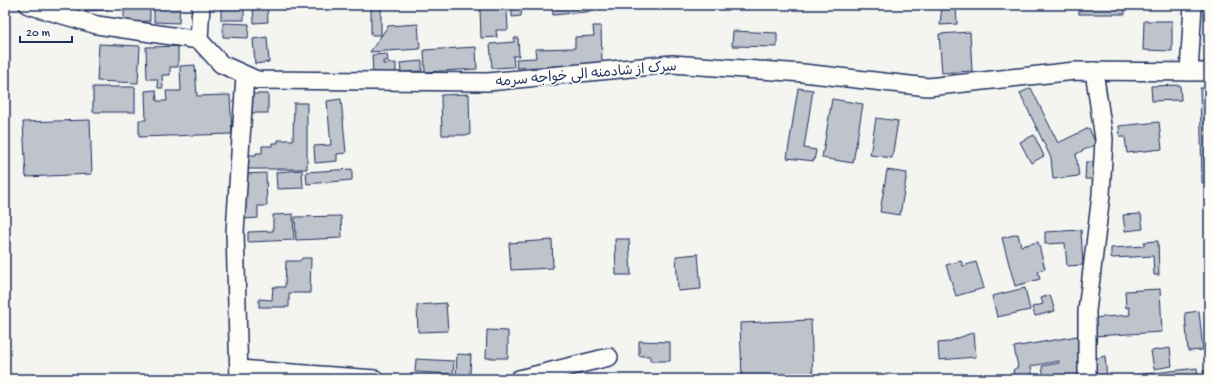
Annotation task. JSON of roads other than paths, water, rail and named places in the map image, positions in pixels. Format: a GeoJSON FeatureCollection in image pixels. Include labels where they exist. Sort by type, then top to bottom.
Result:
{"type":"FeatureCollection","features":[{"type":"Feature","properties":{"kind":"street"},"geometry":{"type":"LineString","coordinates":[[28,5],[97,25],[199,40],[201,5]]}},
{"type":"Feature","properties":{"kind":"street"},"geometry":{"type":"LineString","coordinates":[[1189,72],[1193,5]]}},
{"type":"Feature","properties":{"kind":"street","name":"سرک از شادمنه الی خواجه سرمه"},"geometry":{"type":"LineString","coordinates":[[199,40],[221,64],[245,76],[257,80],[488,82],[672,64],[803,73],[928,87],[1076,71],[1209,72]]}},
{"type":"Feature","properties":{"kind":"street"},"geometry":{"type":"LineString","coordinates":[[1088,379],[1087,311],[1101,195],[1104,139],[1094,71]]}},
{"type":"Feature","properties":{"kind":"street"},"geometry":{"type":"LineString","coordinates":[[245,76],[235,232],[239,374],[375,379]]}},
{"type":"Feature","properties":{"kind":"street"},"geometry":{"type":"LineString","coordinates":[[519,379],[609,357]]}}]}
